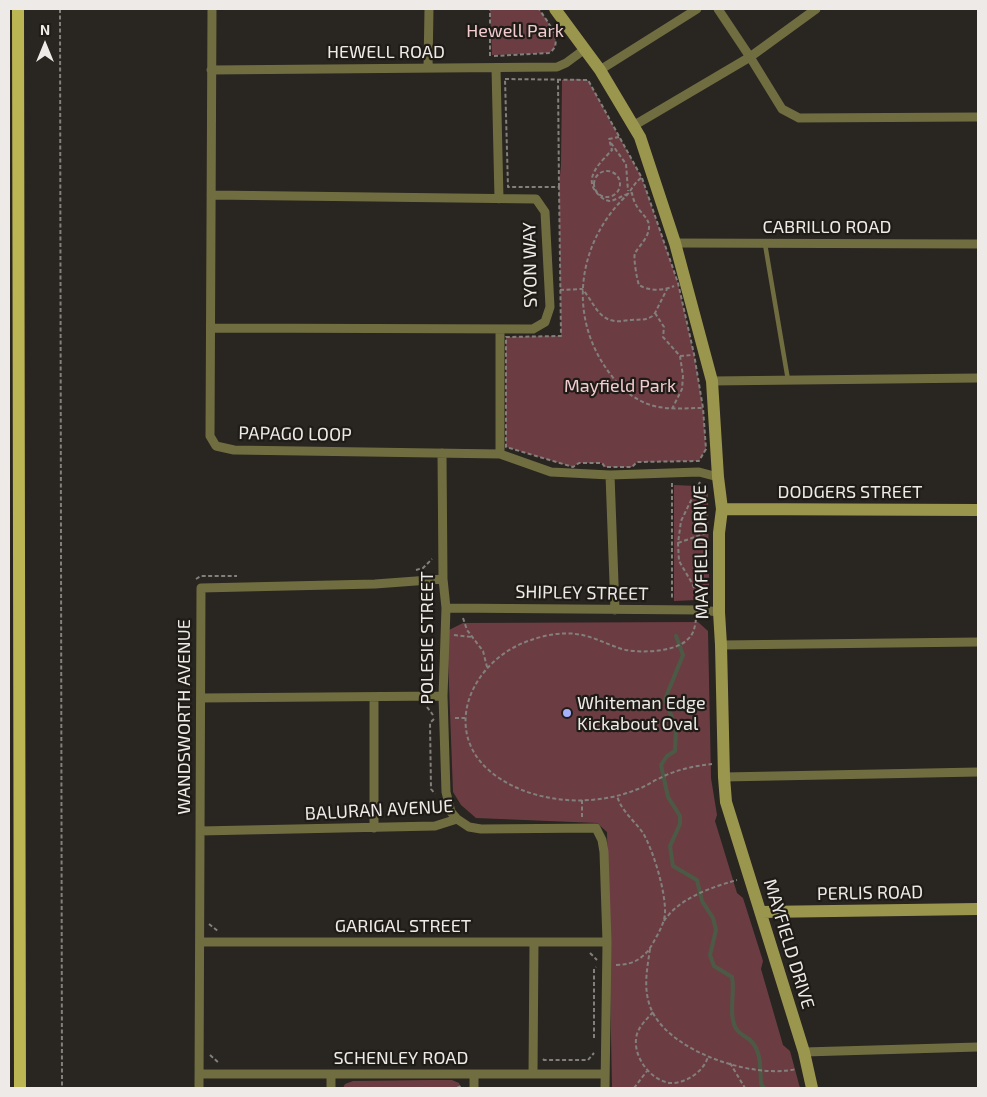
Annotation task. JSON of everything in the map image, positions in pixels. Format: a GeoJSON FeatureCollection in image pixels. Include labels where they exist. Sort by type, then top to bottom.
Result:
{"type":"FeatureCollection","features":[{"type":"Feature","properties":{"kind":"main road"},"geometry":{"type":"LineString","coordinates":[[18,9],[20,1088]]}},
{"type":"Feature","properties":{"kind":"street","name":"PAPAGO LOOP"},"geometry":{"type":"LineString","coordinates":[[212,9],[210,436],[216,446],[234,450],[500,454],[551,472],[699,478],[718,476]]}},
{"type":"Feature","properties":{"kind":"street"},"geometry":{"type":"LineString","coordinates":[[428,68],[429,9]]}},
{"type":"Feature","properties":{"kind":"street","name":"MAYFIELD DRIVE"},"geometry":{"type":"LineString","coordinates":[[555,9],[600,70],[640,137],[675,243],[712,382],[722,509],[719,533],[719,612],[726,802],[762,912],[804,1052],[812,1088]]}},
{"type":"Feature","properties":{"kind":"street"},"geometry":{"type":"LineString","coordinates":[[600,70],[697,9]]}},
{"type":"Feature","properties":{"kind":"street"},"geometry":{"type":"LineString","coordinates":[[718,9],[750,56],[782,110],[799,118],[978,117]]}},
{"type":"Feature","properties":{"kind":"street"},"geometry":{"type":"LineString","coordinates":[[633,126],[750,56],[816,9]]}},
{"type":"Feature","properties":{"kind":"street"},"geometry":{"type":"LineString","coordinates":[[557,67],[566,63],[585,49]]}},
{"type":"Feature","properties":{"kind":"street","name":"HEWELL ROAD"},"geometry":{"type":"LineString","coordinates":[[211,70],[557,67]]}},
{"type":"Feature","properties":{"kind":"street"},"geometry":{"type":"LineString","coordinates":[[496,68],[499,198]]}},
{"type":"Feature","properties":{"kind":"street","name":"SYON WAY"},"geometry":{"type":"LineString","coordinates":[[210,328],[532,329],[545,322],[550,307],[545,212],[536,200],[211,195]]}},
{"type":"Feature","properties":{"kind":"street","name":"CABRILLO ROAD"},"geometry":{"type":"LineString","coordinates":[[675,243],[978,244]]}},
{"type":"Feature","properties":{"kind":"street"},"geometry":{"type":"LineString","coordinates":[[500,330],[500,454]]}},
{"type":"Feature","properties":{"kind":"street"},"geometry":{"type":"LineString","coordinates":[[712,382],[978,378]]}},
{"type":"Feature","properties":{"kind":"street","name":"POLESIE STREET"},"geometry":{"type":"LineString","coordinates":[[442,453],[443,579],[446,608],[443,696],[446,792],[451,812],[458,819]]}},
{"type":"Feature","properties":{"kind":"street"},"geometry":{"type":"LineString","coordinates":[[610,475],[615,610]]}},
{"type":"Feature","properties":{"kind":"street","name":"DODGERS STREET"},"geometry":{"type":"LineString","coordinates":[[722,509],[978,510]]}},
{"type":"Feature","properties":{"kind":"street","name":"WANDSWORTH AVENUE"},"geometry":{"type":"LineString","coordinates":[[199,1088],[201,588],[375,584],[443,579]]}},
{"type":"Feature","properties":{"kind":"street","name":"SHIPLEY STREET"},"geometry":{"type":"LineString","coordinates":[[446,608],[719,612]]}},
{"type":"Feature","properties":{"kind":"street"},"geometry":{"type":"LineString","coordinates":[[721,645],[978,642]]}},
{"type":"Feature","properties":{"kind":"street"},"geometry":{"type":"LineString","coordinates":[[374,696],[374,828]]}},
{"type":"Feature","properties":{"kind":"street"},"geometry":{"type":"LineString","coordinates":[[201,698],[443,696]]}},
{"type":"Feature","properties":{"kind":"street"},"geometry":{"type":"LineString","coordinates":[[724,777],[978,772]]}},
{"type":"Feature","properties":{"kind":"street","name":"BALURAN AVENUE"},"geometry":{"type":"LineString","coordinates":[[200,831],[435,826],[458,819],[469,827],[481,829],[596,828],[602,840],[604,852],[607,942],[605,1088]]}},
{"type":"Feature","properties":{"kind":"street","name":"PERLIS ROAD"},"geometry":{"type":"LineString","coordinates":[[762,912],[978,909]]}},
{"type":"Feature","properties":{"kind":"street","name":"GARIGAL STREET"},"geometry":{"type":"LineString","coordinates":[[200,942],[607,942]]}},
{"type":"Feature","properties":{"kind":"street"},"geometry":{"type":"LineString","coordinates":[[533,1074],[534,942]]}},
{"type":"Feature","properties":{"kind":"street"},"geometry":{"type":"LineString","coordinates":[[804,1052],[978,1047]]}},
{"type":"Feature","properties":{"kind":"street","name":"SCHENLEY ROAD"},"geometry":{"type":"LineString","coordinates":[[199,1070],[331,1075],[604,1074]]}},
{"type":"Feature","properties":{"kind":"street"},"geometry":{"type":"LineString","coordinates":[[474,1074],[474,1088]]}},
{"type":"Feature","properties":{"kind":"street"},"geometry":{"type":"LineString","coordinates":[[331,1075],[331,1088]]}},
{"type":"Feature","properties":{"kind":"lane"},"geometry":{"type":"LineString","coordinates":[[765,244],[788,380]]}},
{"type":"Feature","properties":{"kind":"path"},"geometry":{"type":"LineString","coordinates":[[60,9],[62,1088]]}},
{"type":"Feature","properties":{"kind":"path"},"geometry":{"type":"LineString","coordinates":[[490,9],[490,56],[549,53],[554,50],[556,44],[552,28],[539,9]]}},
{"type":"Feature","properties":{"kind":"path"},"geometry":{"type":"LineString","coordinates":[[557,67],[561,336],[506,337],[506,447],[573,467],[579,462],[602,462],[605,467],[632,467],[637,462],[698,461]]}},
{"type":"Feature","properties":{"kind":"path"},"geometry":{"type":"LineString","coordinates":[[558,188],[508,187],[505,79],[588,80],[642,178],[678,283],[694,354],[703,408],[706,449],[698,461],[699,478],[681,521],[678,543],[679,561],[692,583],[700,602],[706,596]]}},
{"type":"Feature","properties":{"kind":"path"},"geometry":{"type":"LineString","coordinates":[[609,139],[619,137]]}},
{"type":"Feature","properties":{"kind":"path"},"geometry":{"type":"LineString","coordinates":[[609,139],[612,150],[595,170],[591,180],[597,193],[605,200],[610,201],[632,194],[635,203],[647,220],[649,226],[643,243],[635,253],[634,258],[639,285],[643,288],[666,289],[678,283]]}},
{"type":"Feature","properties":{"kind":"path"},"geometry":{"type":"LineString","coordinates":[[609,139],[626,164],[628,194]]}},
{"type":"Feature","properties":{"kind":"path"},"geometry":{"type":"LineString","coordinates":[[609,172],[616,176],[620,184],[617,192],[607,197],[598,193],[594,183],[601,173],[609,172]]}},
{"type":"Feature","properties":{"kind":"path"},"geometry":{"type":"LineString","coordinates":[[642,178],[632,186],[596,236],[582,289],[583,315],[600,359],[611,376],[628,393],[654,406],[672,409],[703,408]]}},
{"type":"Feature","properties":{"kind":"path"},"geometry":{"type":"LineString","coordinates":[[560,290],[582,289]]}},
{"type":"Feature","properties":{"kind":"path"},"geometry":{"type":"LineString","coordinates":[[582,289],[599,314],[608,320],[623,321],[643,320],[652,317],[666,289]]}},
{"type":"Feature","properties":{"kind":"path"},"geometry":{"type":"LineString","coordinates":[[655,313],[664,327],[662,337],[680,356],[683,382],[672,409]]}},
{"type":"Feature","properties":{"kind":"path"},"geometry":{"type":"LineString","coordinates":[[680,356],[694,354]]}},
{"type":"Feature","properties":{"kind":"path"},"geometry":{"type":"LineString","coordinates":[[699,478],[704,484]]}},
{"type":"Feature","properties":{"kind":"path"},"geometry":{"type":"LineString","coordinates":[[672,480],[672,610]]}},
{"type":"Feature","properties":{"kind":"path"},"geometry":{"type":"LineString","coordinates":[[678,543],[704,533],[719,533]]}},
{"type":"Feature","properties":{"kind":"path"},"geometry":{"type":"LineString","coordinates":[[412,572],[429,563],[434,554]]}},
{"type":"Feature","properties":{"kind":"path"},"geometry":{"type":"LineString","coordinates":[[419,569],[419,584],[432,594],[434,600]]}},
{"type":"Feature","properties":{"kind":"path"},"geometry":{"type":"LineString","coordinates":[[193,585],[197,577],[201,576],[240,576]]}},
{"type":"Feature","properties":{"kind":"path"},"geometry":{"type":"LineString","coordinates":[[463,608],[465,626],[483,651],[487,667]]}},
{"type":"Feature","properties":{"kind":"path"},"geometry":{"type":"LineString","coordinates":[[696,618],[692,634],[684,642],[659,650],[635,651],[586,636],[566,634],[531,640],[510,649],[487,667],[471,692],[465,718],[469,744],[476,757],[497,776],[516,788],[535,794],[582,800],[602,799],[637,790],[657,779],[682,769],[714,763]]}},
{"type":"Feature","properties":{"kind":"path"},"geometry":{"type":"LineString","coordinates":[[447,634],[473,637]]}},
{"type":"Feature","properties":{"kind":"path"},"geometry":{"type":"LineString","coordinates":[[435,675],[425,687],[425,705],[430,708],[434,718],[430,723],[431,789],[438,800]]}},
{"type":"Feature","properties":{"kind":"path"},"geometry":{"type":"LineString","coordinates":[[447,718],[465,718]]}},
{"type":"Feature","properties":{"kind":"path"},"geometry":{"type":"LineString","coordinates":[[617,796],[624,812],[642,833],[652,854],[663,894],[664,922]]}},
{"type":"Feature","properties":{"kind":"path"},"geometry":{"type":"LineString","coordinates":[[582,800],[582,820]]}},
{"type":"Feature","properties":{"kind":"path"},"geometry":{"type":"LineString","coordinates":[[612,965],[629,964],[636,961],[650,948],[673,910],[698,895],[722,884],[737,880]]}},
{"type":"Feature","properties":{"kind":"path"},"geometry":{"type":"LineString","coordinates":[[207,917],[210,924],[222,933],[222,942]]}},
{"type":"Feature","properties":{"kind":"path"},"geometry":{"type":"LineString","coordinates":[[650,948],[646,986],[653,1012],[665,1029],[677,1040],[692,1049],[730,1063],[757,1070],[786,1071],[799,1068]]}},
{"type":"Feature","properties":{"kind":"path"},"geometry":{"type":"LineString","coordinates":[[586,950],[594,956],[598,965],[594,969],[594,1044]]}},
{"type":"Feature","properties":{"kind":"path"},"geometry":{"type":"LineString","coordinates":[[653,1012],[640,1028],[636,1043],[637,1052],[648,1070],[661,1080],[671,1083],[680,1081],[689,1078],[703,1068],[707,1063],[708,1055]]}},
{"type":"Feature","properties":{"kind":"path"},"geometry":{"type":"LineString","coordinates":[[199,1070],[221,1065],[207,1051]]}},
{"type":"Feature","properties":{"kind":"path"},"geometry":{"type":"LineString","coordinates":[[533,1056],[541,1056],[544,1060],[588,1060],[594,1053]]}},
{"type":"Feature","properties":{"kind":"path"},"geometry":{"type":"LineString","coordinates":[[730,1063],[745,1088]]}},
{"type":"Feature","properties":{"kind":"path"},"geometry":{"type":"LineString","coordinates":[[634,1088],[648,1070]]}},
{"type":"Feature","properties":{"kind":"path"},"geometry":{"type":"LineString","coordinates":[[457,1088],[461,1086],[463,1088]]}},
{"type":"Feature","properties":{"kind":"green space","name":"Hewell Park"},"geometry":{"type":"Polygon","coordinates":[[[490,9],[539,9],[553,31],[556,43],[554,49],[549,53],[492,55],[490,9]]]}},
{"type":"Feature","properties":{"kind":"green space","name":"Mayfield Park"},"geometry":{"type":"Polygon","coordinates":[[[562,80],[588,80],[642,178],[678,283],[694,354],[703,408],[706,449],[699,461],[637,462],[632,467],[605,467],[602,463],[579,463],[573,467],[506,447],[506,337],[561,336],[559,187],[562,80]]]}},
{"type":"Feature","properties":{"kind":"green space"},"geometry":{"type":"Polygon","coordinates":[[[674,485],[696,486],[708,494],[709,588],[697,600],[674,601],[674,485]]]}},
{"type":"Feature","properties":{"kind":"green space"},"geometry":{"type":"Polygon","coordinates":[[[698,622],[708,631],[711,778],[717,815],[715,821],[737,893],[743,898],[763,961],[761,969],[783,1045],[790,1051],[800,1088],[612,1088],[607,832],[597,823],[476,818],[461,805],[453,792],[447,631],[463,623],[698,622]]]}},
{"type":"Feature","properties":{"kind":"green space"},"geometry":{"type":"Polygon","coordinates":[[[452,1080],[459,1083],[461,1088],[343,1088],[345,1084],[353,1081],[452,1080]]]}},
{"type":"Feature","properties":{"kind":"waterway"},"geometry":{"type":"LineString","coordinates":[[676,636],[683,655],[665,699],[676,728],[675,751],[667,756],[661,765],[668,797],[680,816],[680,824],[670,846],[673,866],[697,880],[702,901],[713,918],[716,930],[710,955],[714,966],[732,977],[732,1013],[734,1024],[738,1031],[750,1040],[757,1049],[760,1060],[761,1084],[764,1088]]}},
{"type":"Feature","properties":{"kind":"place","name":"Whiteman Edge Kickabout Oval"},"geometry":{"type":"Point","coordinates":[567,713]}}]}
